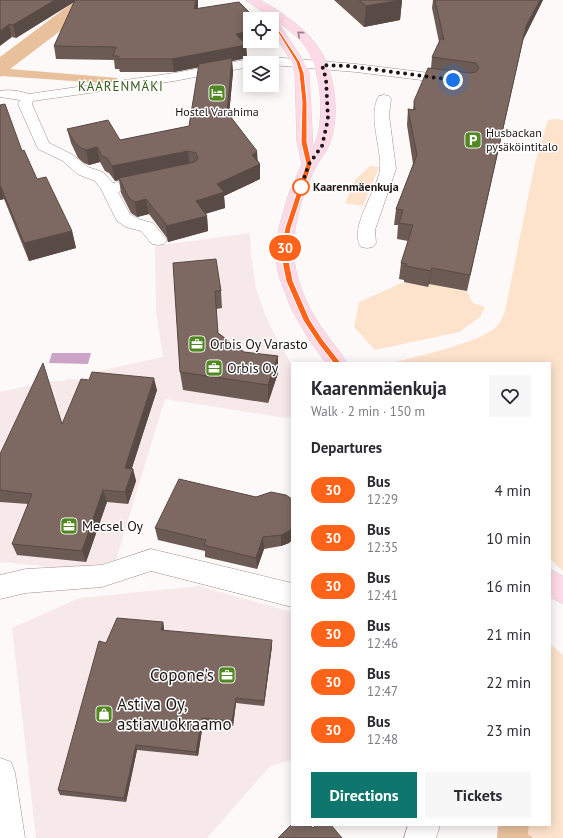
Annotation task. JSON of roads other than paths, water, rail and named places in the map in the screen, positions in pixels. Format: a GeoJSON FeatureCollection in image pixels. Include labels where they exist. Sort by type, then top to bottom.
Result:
{"type":"FeatureCollection","features":[{"type":"Feature","properties":{"kind":"main road"},"geometry":{"type":"LineString","coordinates":[[252,0],[284,20],[311,44],[322,65],[326,79],[328,119],[322,146],[309,164],[288,228],[285,244],[286,261],[290,281],[307,320],[320,341],[336,362]]}},
{"type":"Feature","properties":{"kind":"main road"},"geometry":{"type":"LineString","coordinates":[[263,8],[266,12]]}},
{"type":"Feature","properties":{"kind":"main road"},"geometry":{"type":"LineString","coordinates":[[279,33],[298,62],[303,80],[304,142],[309,164]]}},
{"type":"Feature","properties":{"kind":"main road"},"geometry":{"type":"LineString","coordinates":[[551,582],[563,592]]}},
{"type":"Feature","properties":{"kind":"street"},"geometry":{"type":"LineString","coordinates":[[279,62],[380,66],[407,74],[468,82]]}},
{"type":"Feature","properties":{"kind":"street"},"geometry":{"type":"LineString","coordinates":[[4,94],[18,94],[28,98],[174,77],[243,65]]}},
{"type":"Feature","properties":{"kind":"street"},"geometry":{"type":"LineString","coordinates":[[407,74],[407,79],[412,84],[424,88]]}},
{"type":"Feature","properties":{"kind":"street"},"geometry":{"type":"LineString","coordinates":[[28,98],[25,104],[43,146],[69,159],[77,167],[102,177],[123,217],[132,223],[147,227],[158,240]]}},
{"type":"Feature","properties":{"kind":"street"},"geometry":{"type":"LineString","coordinates":[[367,243],[366,230],[388,169],[382,115],[384,99]]}},
{"type":"Feature","properties":{"kind":"street"},"geometry":{"type":"LineString","coordinates":[[109,189],[168,176]]}},
{"type":"Feature","properties":{"kind":"street"},"geometry":{"type":"LineString","coordinates":[[0,587],[26,581],[102,576],[151,560],[291,595]]}},
{"type":"Feature","properties":{"kind":"street"},"geometry":{"type":"LineString","coordinates":[[0,773],[9,838]]}},
{"type":"Feature","properties":{"kind":"street"},"geometry":{"type":"LineString","coordinates":[[420,838],[424,826]]}},
{"type":"Feature","properties":{"kind":"place","name":"Hostel Varahima"},"geometry":{"type":"Point","coordinates":[217,93]}},
{"type":"Feature","properties":{"kind":"place","name":"Husbackan pysäköintitalo"},"geometry":{"type":"Point","coordinates":[473,140]}},
{"type":"Feature","properties":{"kind":"place","name":"Kaarenmäenkuja"},"geometry":{"type":"Point","coordinates":[301,187]}},
{"type":"Feature","properties":{"kind":"place","name":"Orbis Oy Varasto"},"geometry":{"type":"Point","coordinates":[197,344]}},
{"type":"Feature","properties":{"kind":"place","name":"Orbis Oy"},"geometry":{"type":"Point","coordinates":[214,368]}},
{"type":"Feature","properties":{"kind":"place","name":"Mecsel Oy"},"geometry":{"type":"Point","coordinates":[69,526]}},
{"type":"Feature","properties":{"kind":"place","name":"Copone's"},"geometry":{"type":"Point","coordinates":[227,675]}},
{"type":"Feature","properties":{"kind":"place","name":"Astiva Oy, astiavuokraamo"},"geometry":{"type":"Point","coordinates":[104,714]}},
{"type":"Feature","properties":{"kind":"district","name":"KAARENMÄKI"},"geometry":{"type":"Point","coordinates":[121,86]}}]}
